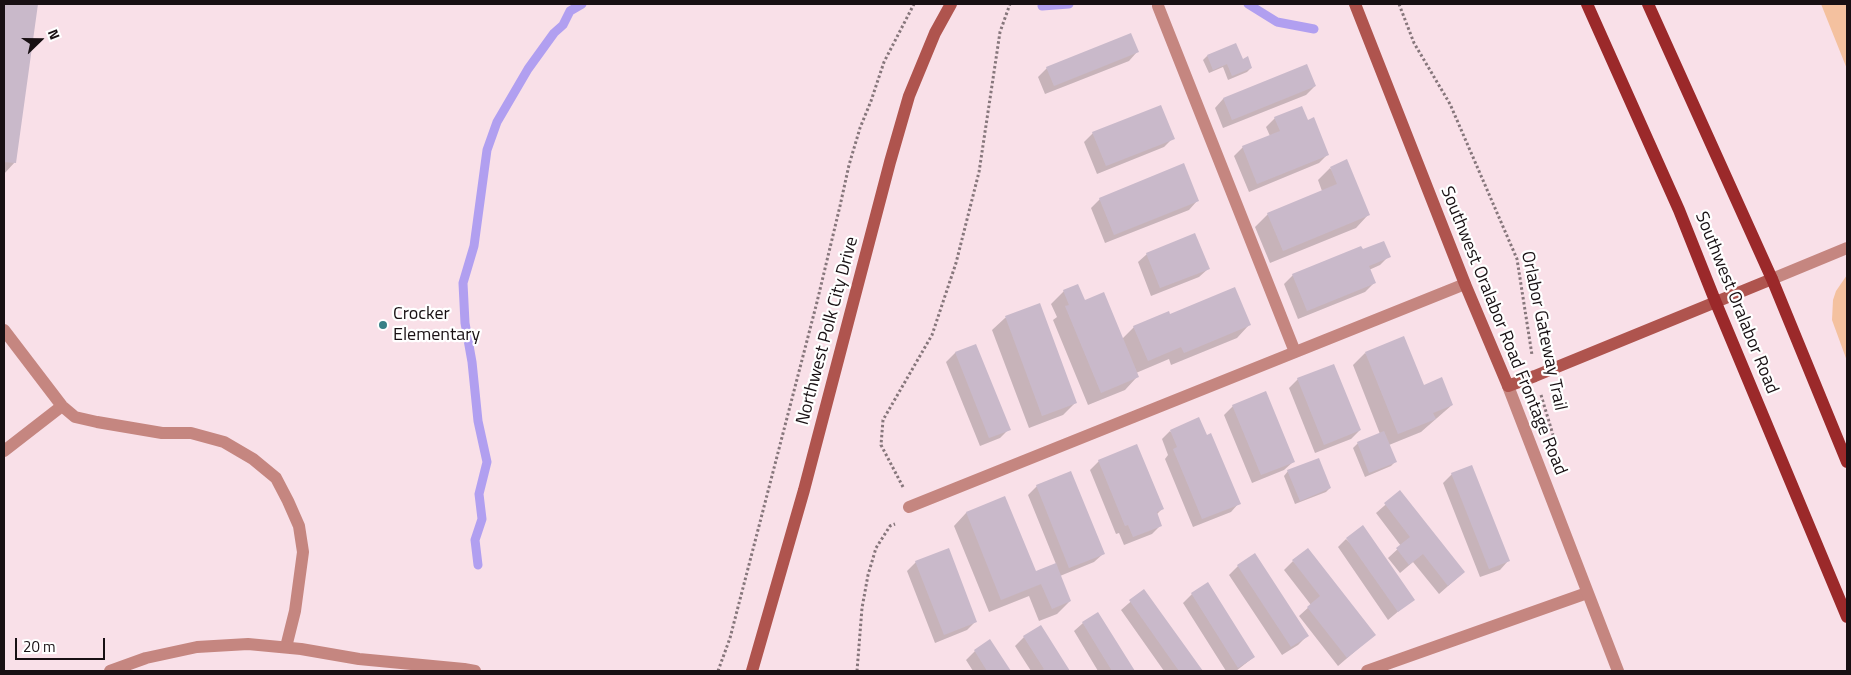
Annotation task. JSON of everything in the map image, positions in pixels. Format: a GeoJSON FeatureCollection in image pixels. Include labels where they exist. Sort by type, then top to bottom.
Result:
{"type":"FeatureCollection","features":[{"type":"Feature","properties":{"kind":"main road","name":"Southwest Oralabor Road"},"geometry":{"type":"LineString","coordinates":[[1587,4],[1680,210],[1716,303],[1847,617]]}},
{"type":"Feature","properties":{"kind":"main road"},"geometry":{"type":"LineString","coordinates":[[1648,4],[1772,279],[1847,462]]}},
{"type":"Feature","properties":{"kind":"street","name":"Northwest Polk City Drive"},"geometry":{"type":"LineString","coordinates":[[752,671],[804,490],[909,96],[935,33],[951,4]]}},
{"type":"Feature","properties":{"kind":"street","name":"Southwest Oralabor Road Frontage Road"},"geometry":{"type":"LineString","coordinates":[[1355,4],[1508,386],[1618,671]]}},
{"type":"Feature","properties":{"kind":"street"},"geometry":{"type":"LineString","coordinates":[[1158,6],[1295,352]]}},
{"type":"Feature","properties":{"kind":"street"},"geometry":{"type":"LineString","coordinates":[[1508,386],[1716,303],[1847,248]]}},
{"type":"Feature","properties":{"kind":"street"},"geometry":{"type":"LineString","coordinates":[[909,507],[1466,284]]}},
{"type":"Feature","properties":{"kind":"street"},"geometry":{"type":"LineString","coordinates":[[4,330],[62,406],[75,417],[162,433],[191,432],[224,442],[253,459],[276,478],[299,526],[303,552],[295,610],[286,647]]}},
{"type":"Feature","properties":{"kind":"street"},"geometry":{"type":"LineString","coordinates":[[4,451],[62,406]]}},
{"type":"Feature","properties":{"kind":"street"},"geometry":{"type":"LineString","coordinates":[[1367,671],[1587,593]]}},
{"type":"Feature","properties":{"kind":"street"},"geometry":{"type":"LineString","coordinates":[[110,671],[146,658],[197,647],[248,644],[286,647],[359,659],[475,671]]}},
{"type":"Feature","properties":{"kind":"street"},"geometry":{"type":"LineString","coordinates":[[359,659],[390,671]]}},
{"type":"Feature","properties":{"kind":"path"},"geometry":{"type":"LineString","coordinates":[[718,671],[730,638],[817,302],[849,165],[884,62],[914,4]]}},
{"type":"Feature","properties":{"kind":"path"},"geometry":{"type":"LineString","coordinates":[[857,671],[862,608],[876,548],[890,526],[903,519],[909,507],[902,484],[881,445],[883,420],[932,334],[956,264],[979,172],[1000,32],[1010,4]]}},
{"type":"Feature","properties":{"kind":"path","name":"Orlabor Gateway Trail"},"geometry":{"type":"LineString","coordinates":[[1399,4],[1414,43],[1450,104],[1517,259],[1535,376],[1555,443]]}},
{"type":"Feature","properties":{"kind":"shaded area"},"geometry":{"type":"Polygon","coordinates":[[[1821,4],[1847,4],[1847,69],[1821,4]]]}},
{"type":"Feature","properties":{"kind":"shaded area"},"geometry":{"type":"Polygon","coordinates":[[[1847,275],[1847,361],[1832,320],[1833,300],[1836,291],[1847,275]]]}},
{"type":"Feature","properties":{"kind":"building"},"geometry":{"type":"Polygon","coordinates":[[[4,4],[38,4],[16,163],[4,162],[4,4]]]}},
{"type":"Feature","properties":{"kind":"building"},"geometry":{"type":"Polygon","coordinates":[[[1131,33],[1139,52],[1054,86],[1046,67],[1131,33]]]}},
{"type":"Feature","properties":{"kind":"building"},"geometry":{"type":"Polygon","coordinates":[[[1236,43],[1243,59],[1248,56],[1252,68],[1232,76],[1227,64],[1213,70],[1207,55],[1236,43]]]}},
{"type":"Feature","properties":{"kind":"building"},"geometry":{"type":"Polygon","coordinates":[[[1307,64],[1316,86],[1232,120],[1223,98],[1307,64]]]}},
{"type":"Feature","properties":{"kind":"building"},"geometry":{"type":"Polygon","coordinates":[[[1161,105],[1175,139],[1106,166],[1092,132],[1161,105]]]}},
{"type":"Feature","properties":{"kind":"building"},"geometry":{"type":"Polygon","coordinates":[[[1302,106],[1308,120],[1314,117],[1329,155],[1257,184],[1242,146],[1280,131],[1274,117],[1302,106]]]}},
{"type":"Feature","properties":{"kind":"building"},"geometry":{"type":"Polygon","coordinates":[[[1347,159],[1370,215],[1283,251],[1267,213],[1337,184],[1330,167],[1347,159]]]}},
{"type":"Feature","properties":{"kind":"building"},"geometry":{"type":"Polygon","coordinates":[[[1184,163],[1199,201],[1114,235],[1099,198],[1184,163]]]}},
{"type":"Feature","properties":{"kind":"building"},"geometry":{"type":"Polygon","coordinates":[[[1195,233],[1210,269],[1160,288],[1146,253],[1195,233]]]}},
{"type":"Feature","properties":{"kind":"building"},"geometry":{"type":"Polygon","coordinates":[[[1384,241],[1391,257],[1369,266],[1376,283],[1307,311],[1292,274],[1361,246],[1363,249],[1384,241]]]}},
{"type":"Feature","properties":{"kind":"building"},"geometry":{"type":"Polygon","coordinates":[[[1078,284],[1085,300],[1104,292],[1139,377],[1101,393],[1065,306],[1069,305],[1063,290],[1078,284]]]}},
{"type":"Feature","properties":{"kind":"building"},"geometry":{"type":"Polygon","coordinates":[[[1235,287],[1251,325],[1184,353],[1181,347],[1148,361],[1133,326],[1169,311],[1170,314],[1235,287]]]}},
{"type":"Feature","properties":{"kind":"building"},"geometry":{"type":"Polygon","coordinates":[[[1040,303],[1077,403],[1042,416],[1005,316],[1040,303]]]}},
{"type":"Feature","properties":{"kind":"building"},"geometry":{"type":"Polygon","coordinates":[[[1404,336],[1424,385],[1442,377],[1453,405],[1433,413],[1436,419],[1398,434],[1365,352],[1404,336]]]}},
{"type":"Feature","properties":{"kind":"building"},"geometry":{"type":"Polygon","coordinates":[[[976,344],[1011,430],[989,438],[955,352],[976,344]]]}},
{"type":"Feature","properties":{"kind":"building"},"geometry":{"type":"Polygon","coordinates":[[[1334,364],[1361,430],[1324,445],[1297,378],[1334,364]]]}},
{"type":"Feature","properties":{"kind":"building"},"geometry":{"type":"Polygon","coordinates":[[[1266,391],[1295,462],[1261,475],[1232,405],[1266,391]]]}},
{"type":"Feature","properties":{"kind":"building"},"geometry":{"type":"Polygon","coordinates":[[[1199,417],[1207,435],[1211,433],[1241,504],[1202,519],[1173,449],[1177,447],[1170,430],[1199,417]]]}},
{"type":"Feature","properties":{"kind":"building"},"geometry":{"type":"Polygon","coordinates":[[[1384,431],[1397,462],[1369,473],[1357,442],[1384,431]]]}},
{"type":"Feature","properties":{"kind":"building"},"geometry":{"type":"Polygon","coordinates":[[[1137,444],[1164,509],[1157,512],[1162,526],[1133,537],[1128,525],[1125,526],[1098,460],[1137,444]]]}},
{"type":"Feature","properties":{"kind":"building"},"geometry":{"type":"Polygon","coordinates":[[[1319,458],[1331,488],[1300,501],[1287,470],[1319,458]]]}},
{"type":"Feature","properties":{"kind":"building"},"geometry":{"type":"Polygon","coordinates":[[[1472,465],[1510,561],[1489,569],[1451,473],[1472,465]]]}},
{"type":"Feature","properties":{"kind":"building"},"geometry":{"type":"Polygon","coordinates":[[[1071,471],[1105,554],[1069,568],[1036,485],[1071,471]]]}},
{"type":"Feature","properties":{"kind":"building"},"geometry":{"type":"Polygon","coordinates":[[[1400,490],[1465,572],[1448,586],[1423,554],[1409,565],[1396,548],[1410,537],[1384,503],[1400,490]]]}},
{"type":"Feature","properties":{"kind":"building"},"geometry":{"type":"Polygon","coordinates":[[[1005,496],[1036,571],[1056,563],[1071,601],[1052,609],[1041,584],[1001,600],[966,512],[1005,496]]]}},
{"type":"Feature","properties":{"kind":"building"},"geometry":{"type":"Polygon","coordinates":[[[1363,525],[1415,600],[1398,612],[1346,538],[1363,525]]]}},
{"type":"Feature","properties":{"kind":"building"},"geometry":{"type":"Polygon","coordinates":[[[949,548],[977,622],[944,635],[915,561],[949,548]]]}},
{"type":"Feature","properties":{"kind":"building"},"geometry":{"type":"Polygon","coordinates":[[[1308,548],[1376,635],[1347,658],[1307,607],[1320,596],[1292,560],[1308,548]]]}},
{"type":"Feature","properties":{"kind":"building"},"geometry":{"type":"Polygon","coordinates":[[[1255,553],[1309,636],[1291,647],[1237,565],[1255,553]]]}},
{"type":"Feature","properties":{"kind":"building"},"geometry":{"type":"Polygon","coordinates":[[[1208,582],[1255,657],[1238,668],[1191,593],[1208,582]]]}},
{"type":"Feature","properties":{"kind":"building"},"geometry":{"type":"Polygon","coordinates":[[[1144,589],[1203,671],[1179,671],[1129,600],[1144,589]]]}},
{"type":"Feature","properties":{"kind":"building"},"geometry":{"type":"Polygon","coordinates":[[[1098,612],[1135,671],[1112,671],[1082,622],[1098,612]]]}},
{"type":"Feature","properties":{"kind":"building"},"geometry":{"type":"Polygon","coordinates":[[[1041,625],[1070,671],[1040,671],[1044,669],[1023,636],[1041,625]]]}},
{"type":"Feature","properties":{"kind":"building"},"geometry":{"type":"Polygon","coordinates":[[[990,639],[1011,671],[987,671],[974,650],[990,639]]]}},
{"type":"Feature","properties":{"kind":"waterway"},"geometry":{"type":"LineString","coordinates":[[478,565],[475,540],[482,519],[479,494],[487,462],[478,421],[472,362],[465,323],[463,283],[474,246],[487,150],[497,122],[528,69],[554,33],[563,25],[570,11],[582,4]]}},
{"type":"Feature","properties":{"kind":"waterway"},"geometry":{"type":"LineString","coordinates":[[1042,6],[1069,4]]}},
{"type":"Feature","properties":{"kind":"waterway"},"geometry":{"type":"LineString","coordinates":[[1248,4],[1277,22],[1314,29]]}},
{"type":"Feature","properties":{"kind":"place","name":"Crocker Elementary"},"geometry":{"type":"Point","coordinates":[383,325]}}]}
